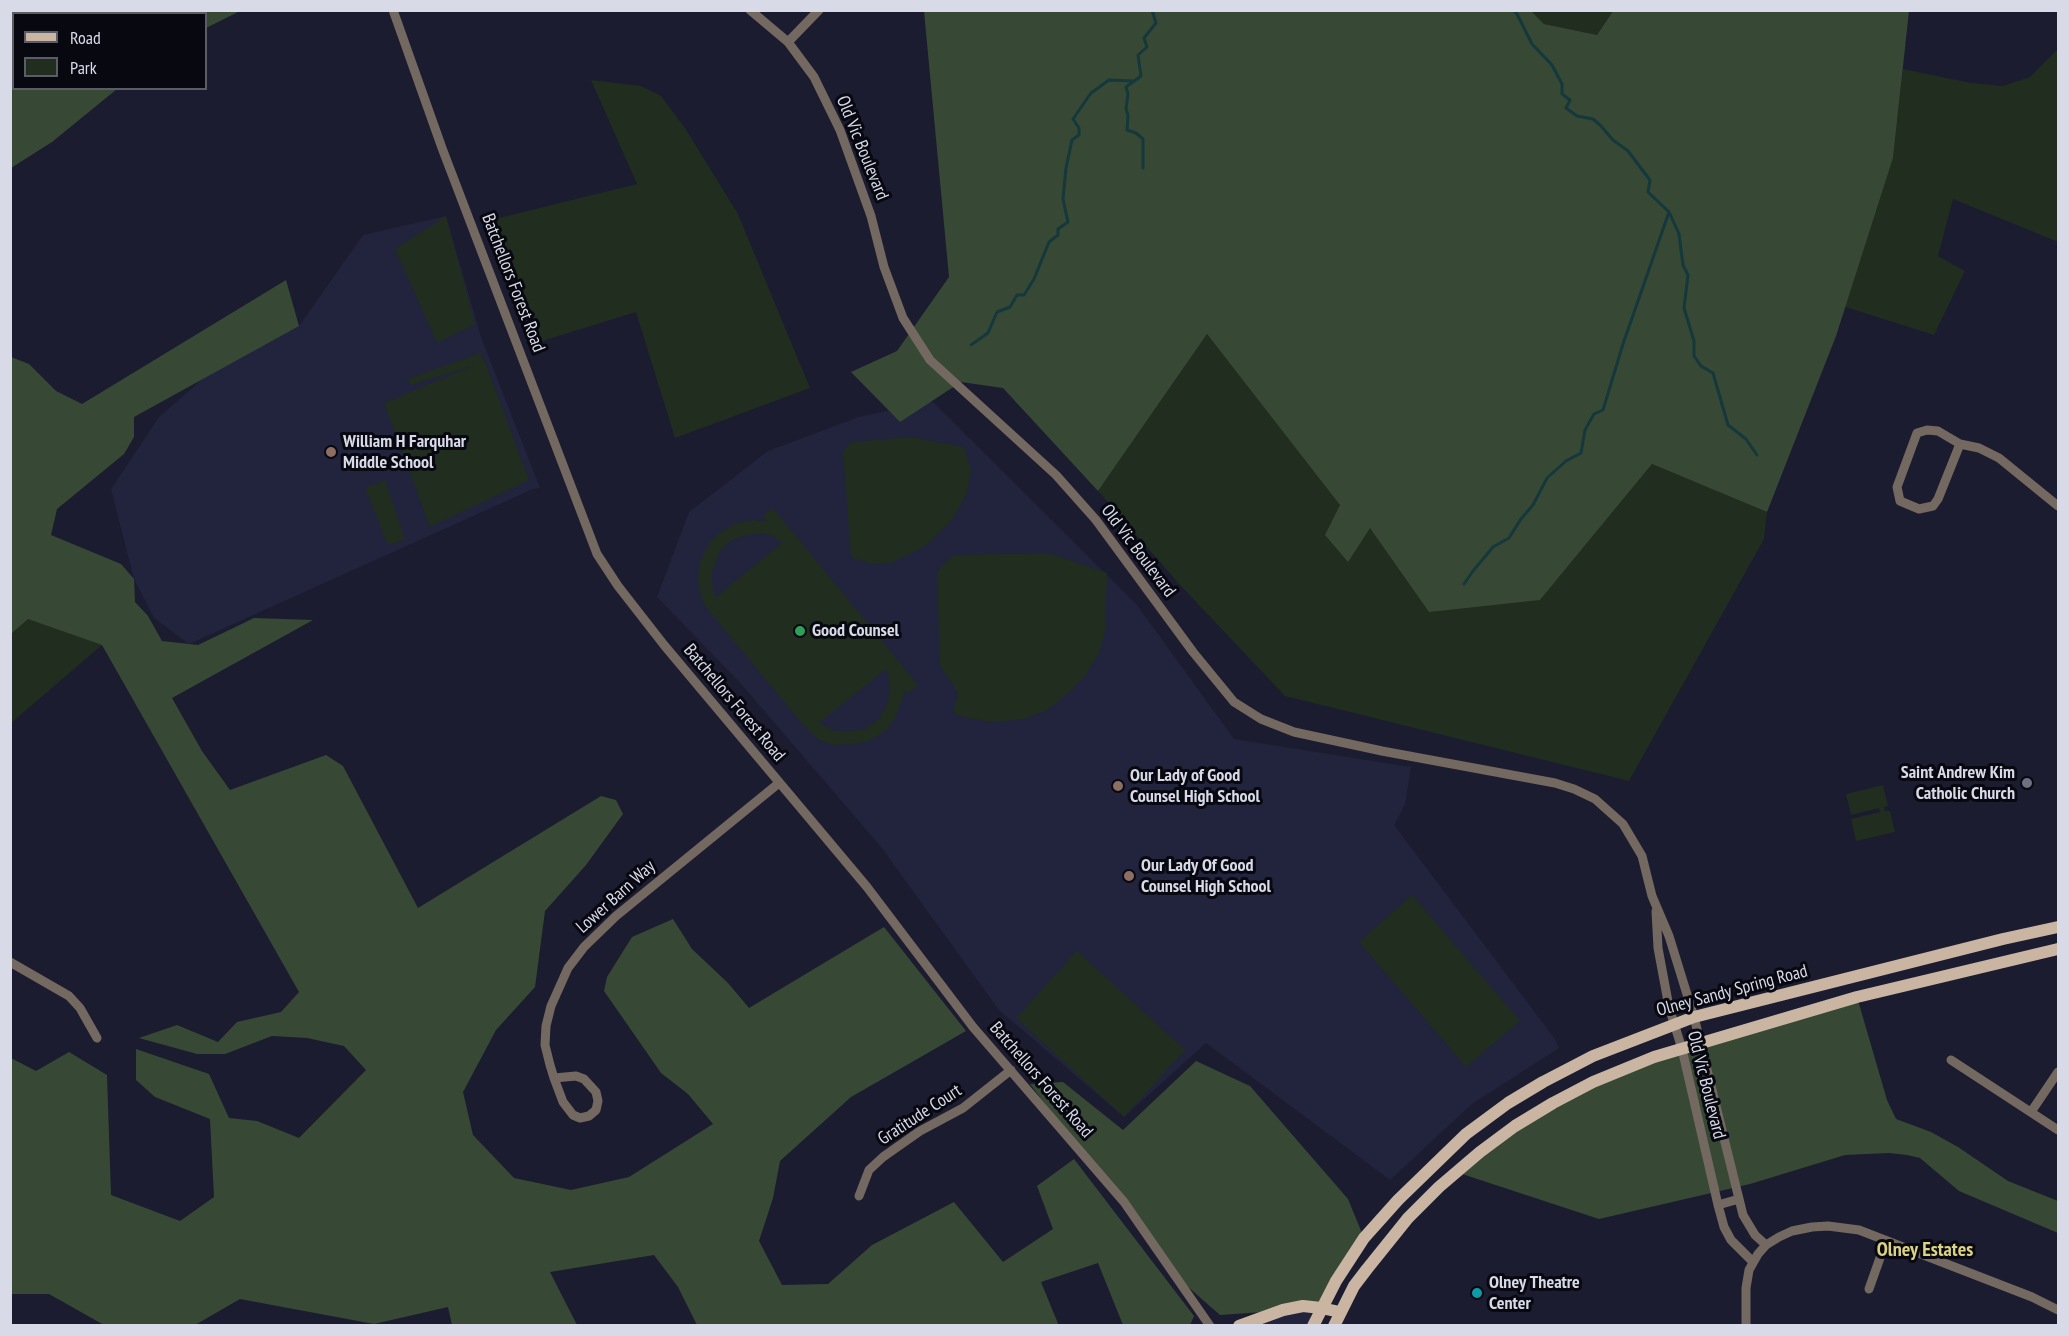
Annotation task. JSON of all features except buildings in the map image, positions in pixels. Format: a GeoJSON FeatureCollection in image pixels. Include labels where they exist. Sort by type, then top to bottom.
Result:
{"type":"FeatureCollection","features":[{"type":"Feature","properties":{"kind":"main road","name":"Olney Sandy Spring Road"},"geometry":{"type":"LineString","coordinates":[[1313,1326],[1321,1308],[1364,1238],[1398,1200],[1466,1134],[1508,1103],[1543,1082],[1593,1056],[1694,1017],[2058,927]]}},
{"type":"Feature","properties":{"kind":"main road"},"geometry":{"type":"LineString","coordinates":[[1334,1326],[1361,1277],[1408,1218],[1439,1187],[1515,1126],[1583,1087],[1620,1070],[1682,1049],[1857,997],[2058,949]]}},
{"type":"Feature","properties":{"kind":"main road"},"geometry":{"type":"LineString","coordinates":[[1239,1326],[1283,1310],[1303,1306],[1340,1312]]}},
{"type":"Feature","properties":{"kind":"street","name":"Old Vic Boulevard"},"geometry":{"type":"LineString","coordinates":[[750,10],[788,42],[814,77],[840,130],[871,216],[884,267],[903,318],[930,360],[1056,475],[1096,520],[1193,652],[1234,702],[1261,719],[1294,732],[1555,783],[1585,793],[1595,799],[1623,824],[1642,856],[1655,905],[1669,936],[1694,1017],[1739,1199],[1748,1226],[1766,1245]]}},
{"type":"Feature","properties":{"kind":"street"},"geometry":{"type":"LineString","coordinates":[[788,42],[819,10]]}},
{"type":"Feature","properties":{"kind":"street","name":"Batchellors Forest Road"},"geometry":{"type":"LineString","coordinates":[[395,11],[442,148],[597,554],[618,586],[664,645],[867,887],[962,1012],[1124,1202],[1210,1326]]}},
{"type":"Feature","properties":{"kind":"street"},"geometry":{"type":"LineString","coordinates":[[1960,444],[1933,506],[1919,509],[1900,501],[1897,487],[1917,433],[1927,430],[1938,431],[1960,444],[1979,448],[1999,458],[2058,506]]}},
{"type":"Feature","properties":{"kind":"street","name":"Lower Barn Way"},"geometry":{"type":"LineString","coordinates":[[554,1078],[576,1076],[584,1078],[596,1092],[598,1101],[596,1110],[589,1116],[580,1118],[573,1115],[563,1102],[554,1078],[545,1045],[546,1026],[551,1006],[568,968],[584,947],[616,916],[779,783]]}},
{"type":"Feature","properties":{"kind":"street","name":"Old Vic Boulevard"},"geometry":{"type":"LineString","coordinates":[[1655,905],[1658,948],[1673,1024],[1682,1049],[1724,1227],[1731,1240],[1753,1262]]}},
{"type":"Feature","properties":{"kind":"street"},"geometry":{"type":"LineString","coordinates":[[10,962],[69,996],[80,1008],[97,1038]]}},
{"type":"Feature","properties":{"kind":"street"},"geometry":{"type":"LineString","coordinates":[[1951,1060],[2058,1130]]}},
{"type":"Feature","properties":{"kind":"street","name":"Gratitude Court"},"geometry":{"type":"LineString","coordinates":[[859,1196],[869,1170],[883,1157],[920,1131],[963,1108],[1011,1070]]}},
{"type":"Feature","properties":{"kind":"street"},"geometry":{"type":"LineString","coordinates":[[2031,1112],[2058,1072]]}},
{"type":"Feature","properties":{"kind":"street"},"geometry":{"type":"LineString","coordinates":[[1718,1205],[1739,1199]]}},
{"type":"Feature","properties":{"kind":"street"},"geometry":{"type":"LineString","coordinates":[[1746,1326],[1746,1288],[1753,1262],[1766,1245],[1792,1231],[1828,1226],[1859,1230],[2032,1297],[2058,1310]]}},
{"type":"Feature","properties":{"kind":"street"},"geometry":{"type":"LineString","coordinates":[[1869,1289],[1886,1241]]}},
{"type":"Feature","properties":{"kind":"shaded area","name":"William H Farquhar Middle School"},"geometry":{"type":"Polygon","coordinates":[[[446,216],[481,337],[540,488],[533,489],[189,644],[154,618],[134,579],[111,489],[159,417],[230,355],[299,326],[363,235],[446,216]]]}},
{"type":"Feature","properties":{"kind":"shaded area","name":"Our Lady of Good Counsel High School"},"geometry":{"type":"Polygon","coordinates":[[[932,401],[1137,605],[1234,739],[1411,767],[1405,805],[1394,825],[1555,1039],[1559,1048],[1472,1104],[1390,1180],[1206,1043],[1124,1117],[999,1010],[881,847],[742,685],[657,597],[689,512],[768,451],[859,417],[932,401]]]}},
{"type":"Feature","properties":{"kind":"shaded area"},"geometry":{"type":"Polygon","coordinates":[[[1321,1308],[1313,1325],[1238,1326],[1321,1308]]]}},
{"type":"Feature","properties":{"kind":"green space"},"geometry":{"type":"Polygon","coordinates":[[[11,10],[240,10],[207,28],[207,12],[12,12],[12,90],[116,90],[52,142],[11,168],[11,10]]]}},
{"type":"Feature","properties":{"kind":"green space"},"geometry":{"type":"Polygon","coordinates":[[[1530,10],[1544,24],[1597,35],[1613,11],[1909,11],[1893,158],[1836,336],[1767,512],[1652,464],[1540,600],[1429,612],[1370,528],[1348,562],[1325,535],[1340,505],[1207,334],[1098,491],[1003,388],[961,382],[900,422],[851,372],[897,351],[949,277],[924,11],[1530,10]]]}},
{"type":"Feature","properties":{"kind":"green space"},"geometry":{"type":"Polygon","coordinates":[[[1530,11],[1613,11],[1597,35],[1544,24],[1530,11]]]}},
{"type":"Feature","properties":{"kind":"green space"},"geometry":{"type":"Polygon","coordinates":[[[2058,49],[2058,242],[1953,199],[1938,256],[1965,271],[1934,335],[1845,307],[1893,158],[1903,69],[1971,83],[2003,86],[2030,77],[2058,49]]]}},
{"type":"Feature","properties":{"kind":"green space"},"geometry":{"type":"Polygon","coordinates":[[[591,80],[641,86],[661,96],[685,128],[738,214],[810,388],[675,438],[636,312],[539,342],[491,220],[637,184],[591,80]]]}},
{"type":"Feature","properties":{"kind":"green space"},"geometry":{"type":"Polygon","coordinates":[[[446,216],[475,324],[437,343],[395,249],[446,216]]]}},
{"type":"Feature","properties":{"kind":"green space"},"geometry":{"type":"Polygon","coordinates":[[[286,280],[299,326],[134,417],[134,437],[124,454],[57,509],[51,535],[121,564],[134,579],[135,602],[148,616],[162,641],[198,645],[254,618],[313,620],[172,698],[202,751],[230,790],[326,755],[343,766],[418,908],[601,796],[616,800],[623,814],[586,865],[545,911],[535,987],[496,1030],[463,1092],[473,1135],[514,1178],[571,1190],[629,1177],[713,1124],[688,1094],[661,1073],[604,991],[607,977],[632,937],[673,919],[692,949],[728,983],[749,1008],[884,927],[966,1031],[851,1097],[780,1161],[773,1198],[759,1241],[782,1285],[828,1284],[872,1245],[954,1202],[1003,1262],[1053,1229],[1037,1186],[1074,1159],[1194,1316],[1190,1325],[1123,1325],[1098,1263],[1041,1282],[1059,1326],[697,1325],[678,1287],[654,1255],[550,1272],[577,1325],[452,1325],[448,1307],[374,1324],[240,1299],[195,1325],[104,1325],[49,1294],[11,1294],[11,1058],[36,1071],[69,1052],[107,1075],[111,1195],[180,1221],[214,1197],[210,1119],[155,1097],[136,1080],[136,1049],[209,1074],[229,1118],[257,1121],[299,1138],[366,1070],[344,1046],[307,1038],[272,1036],[225,1054],[197,1054],[139,1038],[177,1025],[218,1042],[237,1022],[281,1012],[299,992],[102,645],[28,619],[11,634],[11,357],[29,364],[56,391],[82,404],[286,280]]]}},
{"type":"Feature","properties":{"kind":"green space"},"geometry":{"type":"Polygon","coordinates":[[[1207,334],[1341,505],[1369,528],[1540,600],[1652,464],[1767,512],[1764,539],[1629,781],[1285,696],[1180,585],[1098,491],[1207,334]]]}},
{"type":"Feature","properties":{"kind":"green space"},"geometry":{"type":"Polygon","coordinates":[[[480,353],[529,480],[430,527],[384,403],[475,365],[411,385],[407,379],[480,353]]]}},
{"type":"Feature","properties":{"kind":"green space"},"geometry":{"type":"Polygon","coordinates":[[[911,437],[964,447],[971,471],[967,493],[952,520],[927,545],[891,563],[871,564],[851,557],[843,451],[851,442],[911,437]]]}},
{"type":"Feature","properties":{"kind":"green space"},"geometry":{"type":"Polygon","coordinates":[[[385,480],[405,540],[388,545],[365,488],[385,480]]]}},
{"type":"Feature","properties":{"kind":"green space","name":"Good Counsel"},"geometry":{"type":"Polygon","coordinates":[[[773,508],[918,685],[908,694],[903,688],[903,698],[894,720],[886,730],[873,739],[859,743],[833,745],[819,740],[804,726],[706,607],[700,593],[698,578],[700,562],[710,542],[722,531],[737,523],[754,520],[767,522],[763,516],[773,508]],[[761,533],[739,537],[730,541],[720,551],[712,571],[712,586],[716,597],[782,543],[773,536],[761,533]],[[886,669],[819,723],[836,731],[851,731],[865,729],[879,719],[888,703],[890,681],[886,669]]]}},
{"type":"Feature","properties":{"kind":"green space"},"geometry":{"type":"Polygon","coordinates":[[[1049,553],[1107,573],[1105,631],[1100,651],[1085,676],[1047,710],[1024,719],[993,722],[967,718],[953,713],[958,692],[940,666],[937,572],[953,555],[1049,553]]]}},
{"type":"Feature","properties":{"kind":"green space"},"geometry":{"type":"Polygon","coordinates":[[[28,618],[102,645],[11,723],[11,634],[28,618]]]}},
{"type":"Feature","properties":{"kind":"green space"},"geometry":{"type":"Polygon","coordinates":[[[1883,785],[1888,806],[1884,807],[1885,811],[1890,811],[1895,832],[1856,841],[1851,819],[1880,812],[1879,808],[1851,815],[1846,794],[1883,785]]]}},
{"type":"Feature","properties":{"kind":"green space"},"geometry":{"type":"Polygon","coordinates":[[[1412,895],[1520,1021],[1466,1067],[1359,942],[1412,895]]]}},
{"type":"Feature","properties":{"kind":"green space"},"geometry":{"type":"Polygon","coordinates":[[[1077,951],[1185,1050],[1124,1117],[1016,1018],[1077,951]]]}},
{"type":"Feature","properties":{"kind":"green space"},"geometry":{"type":"Polygon","coordinates":[[[1857,997],[1887,1100],[1896,1119],[1931,1132],[1958,1147],[2008,1181],[2058,1201],[2058,1233],[1959,1191],[1920,1158],[1889,1153],[1845,1155],[1750,1184],[1599,1219],[1456,1172],[1480,1152],[1593,1082],[1857,997]]]}},
{"type":"Feature","properties":{"kind":"green space"},"geometry":{"type":"Polygon","coordinates":[[[1196,1061],[1250,1086],[1348,1199],[1364,1238],[1321,1308],[1220,1315],[1179,1279],[1030,1084],[1063,1082],[1123,1130],[1196,1061]]]}},
{"type":"Feature","properties":{"kind":"waterway"},"geometry":{"type":"LineString","coordinates":[[1143,168],[1143,139],[1127,130],[1128,94],[1126,87],[1141,76],[1138,55],[1147,47],[1144,38],[1156,23],[1152,10]]}},
{"type":"Feature","properties":{"kind":"waterway"},"geometry":{"type":"LineString","coordinates":[[1464,584],[1493,547],[1509,538],[1533,505],[1547,478],[1566,461],[1581,453],[1585,430],[1594,414],[1603,410],[1623,344],[1669,212],[1648,192],[1650,180],[1628,151],[1613,140],[1593,119],[1577,116],[1566,108],[1570,100],[1562,94],[1562,84],[1552,65],[1532,44],[1513,10]]}},
{"type":"Feature","properties":{"kind":"waterway"},"geometry":{"type":"LineString","coordinates":[[971,345],[988,333],[997,312],[1010,307],[1017,295],[1024,295],[1034,279],[1049,242],[1058,235],[1058,229],[1068,222],[1063,199],[1066,168],[1072,140],[1079,135],[1079,128],[1073,119],[1091,93],[1109,80],[1133,81]]}},
{"type":"Feature","properties":{"kind":"waterway"},"geometry":{"type":"LineString","coordinates":[[1670,214],[1679,234],[1683,265],[1688,275],[1684,308],[1694,341],[1694,356],[1701,366],[1713,373],[1728,425],[1746,439],[1757,455]]}},
{"type":"Feature","properties":{"kind":"place","name":"William H Farquhar Middle School"},"geometry":{"type":"Point","coordinates":[331,452]}},
{"type":"Feature","properties":{"kind":"place","name":"Good Counsel"},"geometry":{"type":"Point","coordinates":[800,631]}},
{"type":"Feature","properties":{"kind":"place","name":"Saint Andrew Kim Catholic Church"},"geometry":{"type":"Point","coordinates":[2027,783]}},
{"type":"Feature","properties":{"kind":"place","name":"Our Lady of Good Counsel High School"},"geometry":{"type":"Point","coordinates":[1118,786]}},
{"type":"Feature","properties":{"kind":"place","name":"Our Lady Of Good Counsel High School"},"geometry":{"type":"Point","coordinates":[1129,876]}},
{"type":"Feature","properties":{"kind":"place","name":"Olney Theatre Center"},"geometry":{"type":"Point","coordinates":[1477,1293]}},
{"type":"Feature","properties":{"kind":"district","name":"Olney Estates"},"geometry":{"type":"Point","coordinates":[1925,1250]}}]}
